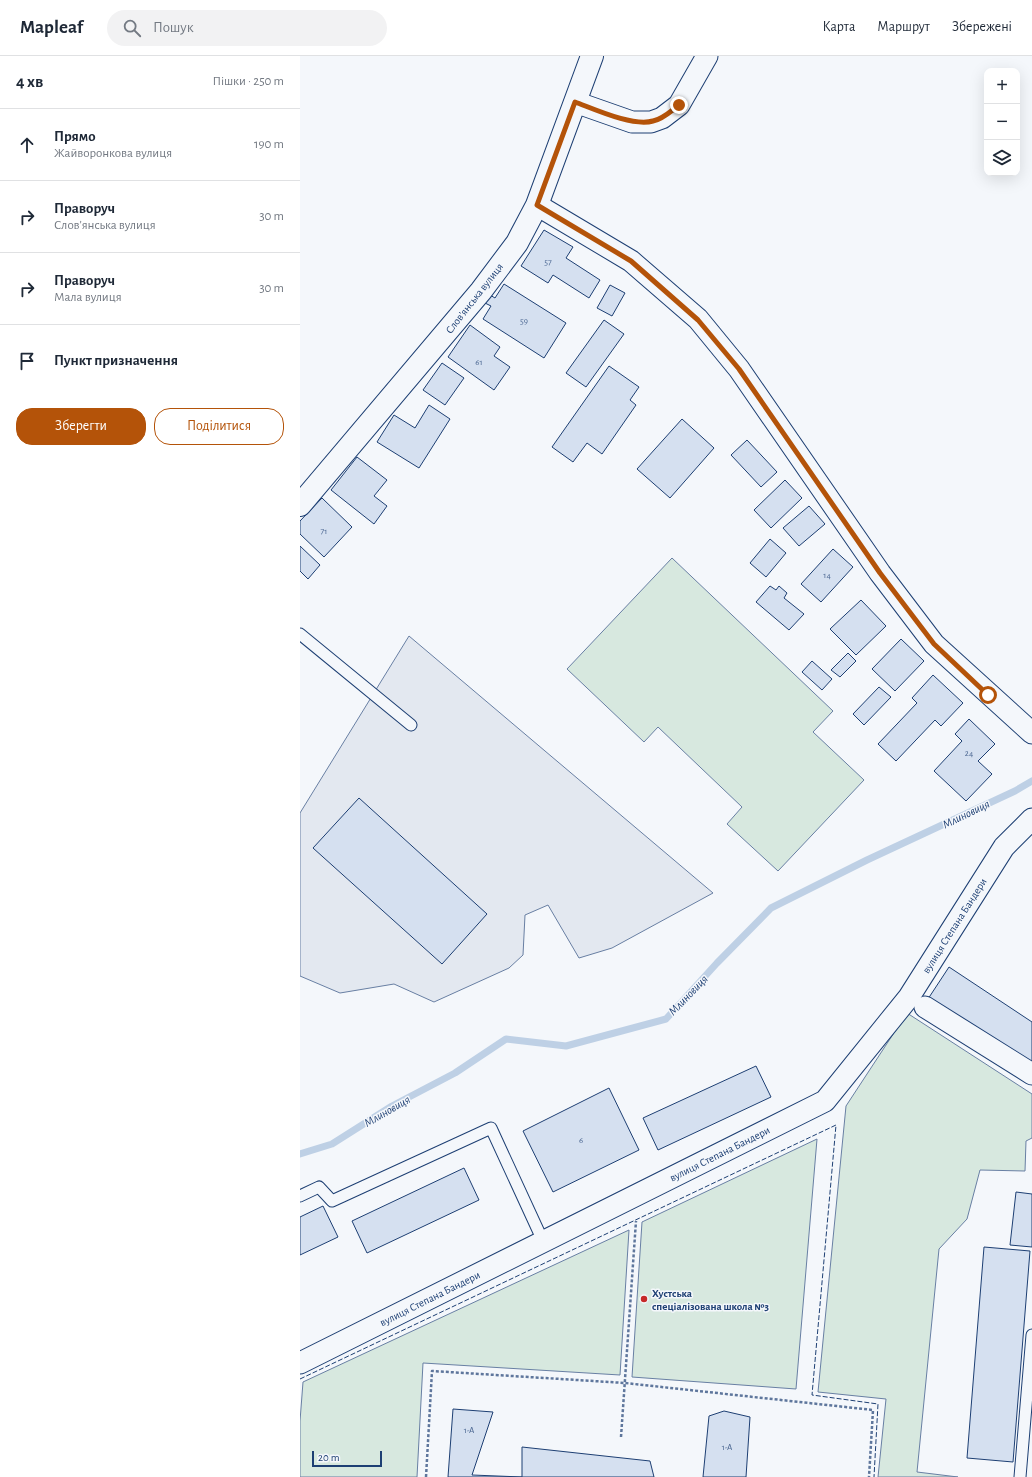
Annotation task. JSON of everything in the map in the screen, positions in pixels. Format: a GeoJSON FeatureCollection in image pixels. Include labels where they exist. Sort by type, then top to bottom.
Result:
{"type":"FeatureCollection","features":[{"type":"Feature","properties":{"kind":"street","name":"Словʼянська вулиця"},"geometry":{"type":"LineString","coordinates":[[300,505],[481,291],[517,243],[537,205],[592,56]]}},
{"type":"Feature","properties":{"kind":"street"},"geometry":{"type":"LineString","coordinates":[[575,102],[632,122],[651,122],[662,118],[679,105],[707,56]]}},
{"type":"Feature","properties":{"kind":"street"},"geometry":{"type":"LineString","coordinates":[[537,205],[631,261],[698,320],[739,369],[880,573],[934,644],[988,695],[1032,733]]}},
{"type":"Feature","properties":{"kind":"street","name":"вулиця Степана Бандери"},"geometry":{"type":"LineString","coordinates":[[300,1363],[825,1101],[909,997],[1004,847],[1032,819]]}},
{"type":"Feature","properties":{"kind":"street"},"geometry":{"type":"LineString","coordinates":[[925,1007],[1032,1074]]}},
{"type":"Feature","properties":{"kind":"lane"},"geometry":{"type":"LineString","coordinates":[[300,634],[411,724]]}},
{"type":"Feature","properties":{"kind":"lane"},"geometry":{"type":"LineString","coordinates":[[300,1196],[319,1187],[332,1201],[491,1128],[543,1241]]}},
{"type":"Feature","properties":{"kind":"lane"},"geometry":{"type":"LineString","coordinates":[[1020,1477],[1032,1335]]}},
{"type":"Feature","properties":{"kind":"path"},"geometry":{"type":"LineString","coordinates":[[621,1437],[636,1219],[640,1193]]}},
{"type":"Feature","properties":{"kind":"path"},"geometry":{"type":"LineString","coordinates":[[426,1477],[432,1371],[625,1383],[873,1410],[869,1477]]}},
{"type":"Feature","properties":{"kind":"shaded area"},"geometry":{"type":"Polygon","coordinates":[[[672,558],[833,711],[813,732],[864,780],[778,871],[727,824],[742,807],[658,727],[644,742],[567,669],[672,558]]]}},
{"type":"Feature","properties":{"kind":"shaded area"},"geometry":{"type":"Polygon","coordinates":[[[409,636],[713,893],[612,948],[579,958],[548,905],[525,915],[523,955],[509,968],[434,1002],[394,984],[340,993],[300,976],[300,813],[409,636]]]}},
{"type":"Feature","properties":{"kind":"shaded area"},"geometry":{"type":"Polygon","coordinates":[[[907,1013],[1032,1094],[1032,1138],[1026,1141],[1025,1171],[980,1170],[967,1219],[939,1249],[917,1472],[958,1477],[878,1477],[886,1399],[818,1392],[846,1106],[907,1013]]]}},
{"type":"Feature","properties":{"kind":"shaded area"},"geometry":{"type":"Polygon","coordinates":[[[817,1139],[796,1389],[632,1377],[642,1222],[817,1139]]]}},
{"type":"Feature","properties":{"kind":"shaded area"},"geometry":{"type":"Polygon","coordinates":[[[629,1230],[620,1375],[423,1363],[417,1477],[300,1477],[300,1421],[303,1382],[629,1230]]]}},
{"type":"Feature","properties":{"kind":"building"},"geometry":{"type":"Polygon","coordinates":[[[544,230],[573,247],[566,258],[600,280],[589,298],[553,275],[548,283],[521,266],[544,230]]]}},
{"type":"Feature","properties":{"kind":"building"},"geometry":{"type":"Polygon","coordinates":[[[504,284],[566,323],[544,358],[483,319],[491,306],[485,303],[490,295],[495,298],[504,284]]]}},
{"type":"Feature","properties":{"kind":"building"},"geometry":{"type":"Polygon","coordinates":[[[610,285],[625,293],[612,316],[597,308],[610,285]]]}},
{"type":"Feature","properties":{"kind":"building"},"geometry":{"type":"Polygon","coordinates":[[[604,320],[624,334],[586,387],[566,373],[604,320]]]}},
{"type":"Feature","properties":{"kind":"building"},"geometry":{"type":"Polygon","coordinates":[[[470,325],[500,347],[494,356],[510,367],[494,390],[448,357],[470,325]]]}},
{"type":"Feature","properties":{"kind":"building"},"geometry":{"type":"Polygon","coordinates":[[[442,363],[464,378],[445,405],[423,390],[442,363]]]}},
{"type":"Feature","properties":{"kind":"building"},"geometry":{"type":"Polygon","coordinates":[[[609,366],[639,387],[630,400],[636,405],[602,454],[587,443],[573,462],[552,447],[609,366]]]}},
{"type":"Feature","properties":{"kind":"building"},"geometry":{"type":"Polygon","coordinates":[[[429,405],[450,419],[419,468],[377,442],[394,415],[415,428],[429,405]]]}},
{"type":"Feature","properties":{"kind":"building"},"geometry":{"type":"Polygon","coordinates":[[[682,419],[714,448],[670,498],[637,469],[682,419]]]}},
{"type":"Feature","properties":{"kind":"building"},"geometry":{"type":"Polygon","coordinates":[[[747,440],[777,472],[761,487],[731,455],[747,440]]]}},
{"type":"Feature","properties":{"kind":"building"},"geometry":{"type":"Polygon","coordinates":[[[357,457],[387,480],[374,496],[387,506],[374,524],[331,490],[357,457]]]}},
{"type":"Feature","properties":{"kind":"building"},"geometry":{"type":"Polygon","coordinates":[[[785,480],[802,498],[771,528],[754,510],[785,480]]]}},
{"type":"Feature","properties":{"kind":"building"},"geometry":{"type":"Polygon","coordinates":[[[322,498],[352,527],[324,557],[300,534],[300,521],[322,498]]]}},
{"type":"Feature","properties":{"kind":"building"},"geometry":{"type":"Polygon","coordinates":[[[809,506],[825,524],[799,546],[783,528],[809,506]]]}},
{"type":"Feature","properties":{"kind":"building"},"geometry":{"type":"Polygon","coordinates":[[[770,539],[786,553],[766,577],[750,563],[770,539]]]}},
{"type":"Feature","properties":{"kind":"building"},"geometry":{"type":"Polygon","coordinates":[[[300,546],[320,565],[308,579],[300,571],[300,546]]]}},
{"type":"Feature","properties":{"kind":"building"},"geometry":{"type":"Polygon","coordinates":[[[833,549],[853,567],[821,602],[801,584],[833,549]]]}},
{"type":"Feature","properties":{"kind":"building"},"geometry":{"type":"Polygon","coordinates":[[[770,586],[776,590],[779,586],[787,593],[784,598],[804,614],[789,630],[756,602],[770,586]]]}},
{"type":"Feature","properties":{"kind":"building"},"geometry":{"type":"Polygon","coordinates":[[[861,600],[886,626],[856,655],[830,629],[861,600]]]}},
{"type":"Feature","properties":{"kind":"building"},"geometry":{"type":"Polygon","coordinates":[[[901,639],[924,661],[895,691],[872,669],[901,639]]]}},
{"type":"Feature","properties":{"kind":"building"},"geometry":{"type":"Polygon","coordinates":[[[848,653],[856,661],[840,677],[831,670],[848,653]]]}},
{"type":"Feature","properties":{"kind":"building"},"geometry":{"type":"Polygon","coordinates":[[[812,661],[832,679],[822,690],[802,672],[812,661]]]}},
{"type":"Feature","properties":{"kind":"building"},"geometry":{"type":"Polygon","coordinates":[[[933,675],[963,703],[941,726],[935,720],[896,761],[878,744],[917,703],[912,698],[933,675]]]}},
{"type":"Feature","properties":{"kind":"building"},"geometry":{"type":"Polygon","coordinates":[[[879,687],[891,697],[864,725],[853,714],[879,687]]]}},
{"type":"Feature","properties":{"kind":"building"},"geometry":{"type":"Polygon","coordinates":[[[969,719],[995,744],[978,761],[992,774],[966,801],[934,771],[962,741],[955,734],[969,719]]]}},
{"type":"Feature","properties":{"kind":"building"},"geometry":{"type":"Polygon","coordinates":[[[359,798],[487,914],[442,964],[313,848],[359,798]]]}},
{"type":"Feature","properties":{"kind":"building"},"geometry":{"type":"Polygon","coordinates":[[[949,967],[1032,1022],[1032,1072],[926,1002],[949,967]]]}},
{"type":"Feature","properties":{"kind":"building"},"geometry":{"type":"Polygon","coordinates":[[[756,1066],[771,1097],[658,1150],[643,1118],[756,1066]]]}},
{"type":"Feature","properties":{"kind":"building"},"geometry":{"type":"Polygon","coordinates":[[[609,1088],[639,1150],[553,1192],[523,1131],[609,1088]]]}},
{"type":"Feature","properties":{"kind":"building"},"geometry":{"type":"Polygon","coordinates":[[[464,1168],[479,1200],[367,1253],[352,1221],[464,1168]]]}},
{"type":"Feature","properties":{"kind":"building"},"geometry":{"type":"Polygon","coordinates":[[[1016,1192],[1032,1194],[1032,1247],[1010,1245],[1016,1192]]]}},
{"type":"Feature","properties":{"kind":"building"},"geometry":{"type":"Polygon","coordinates":[[[323,1206],[338,1237],[300,1255],[300,1217],[323,1206]]]}},
{"type":"Feature","properties":{"kind":"building"},"geometry":{"type":"Polygon","coordinates":[[[984,1247],[1030,1251],[1013,1462],[967,1458],[984,1247]]]}},
{"type":"Feature","properties":{"kind":"building"},"geometry":{"type":"Polygon","coordinates":[[[453,1409],[493,1412],[472,1475],[522,1477],[448,1477],[453,1409]]]}},
{"type":"Feature","properties":{"kind":"building"},"geometry":{"type":"Polygon","coordinates":[[[724,1411],[750,1417],[746,1477],[703,1477],[709,1416],[724,1411]]]}},
{"type":"Feature","properties":{"kind":"building"},"geometry":{"type":"Polygon","coordinates":[[[522,1447],[650,1461],[654,1477],[522,1477],[522,1447]]]}},
{"type":"Feature","properties":{"kind":"waterway","name":"Млиновиця"},"geometry":{"type":"LineString","coordinates":[[300,1154],[332,1144],[392,1106],[455,1073],[506,1039],[566,1046],[666,1019],[717,963],[771,908],[867,860],[1015,791],[1032,781]]}},
{"type":"Feature","properties":{"kind":"fence"},"geometry":{"type":"LineString","coordinates":[[300,1379],[836,1125],[812,1395],[878,1404],[874,1477]]}},
{"type":"Feature","properties":{"kind":"place","name":"Хустська спеціалізована школа №3"},"geometry":{"type":"Point","coordinates":[644,1299]}},
{"type":"Feature","properties":{"kind":"route"},"geometry":{"type":"LineString","coordinates":[[679,105],[662,118],[651,122],[632,122],[575,102],[537,205],[631,261],[698,320],[739,369],[880,573],[934,644],[988,695]]}}]}
